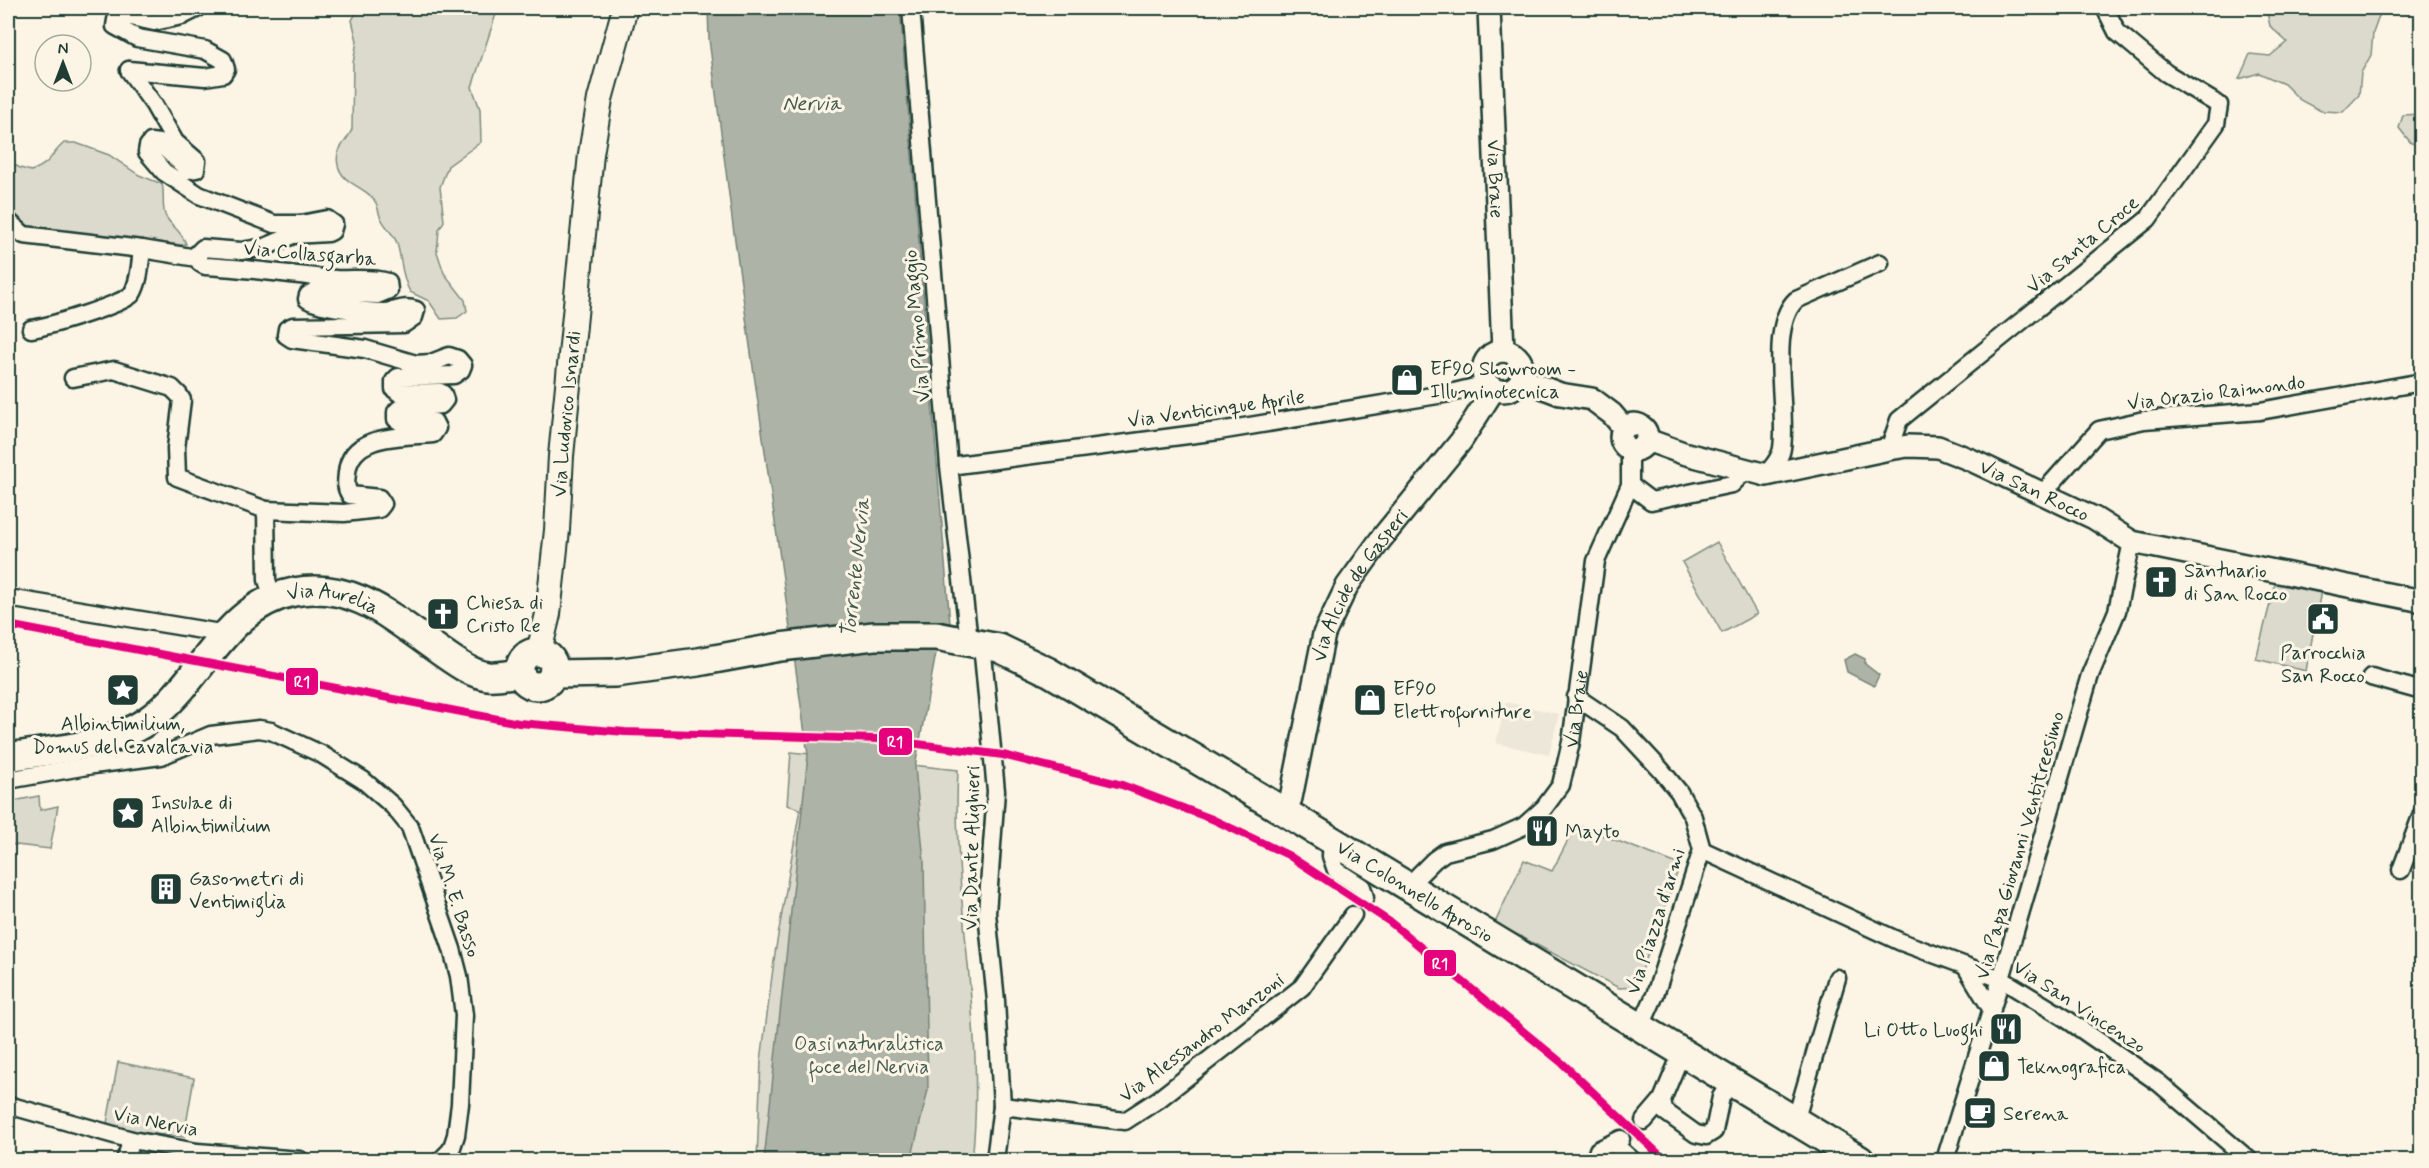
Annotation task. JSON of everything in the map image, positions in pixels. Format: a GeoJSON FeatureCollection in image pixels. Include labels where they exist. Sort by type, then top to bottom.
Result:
{"type":"FeatureCollection","features":[{"type":"Feature","properties":{"kind":"main road","name":"Via Ludovico Isnardi"},"geometry":{"type":"LineString","coordinates":[[547,661],[548,614],[557,530],[561,456],[585,214],[600,99],[625,8]]}},
{"type":"Feature","properties":{"kind":"main road","name":"Via Aurelia"},"geometry":{"type":"LineString","coordinates":[[8,757],[115,737],[145,723],[169,702],[223,637],[250,610],[273,598],[312,589],[329,589],[348,593],[367,601],[455,662],[488,676],[520,673],[526,682],[536,686],[547,683],[547,661]]}},
{"type":"Feature","properties":{"kind":"main road"},"geometry":{"type":"LineString","coordinates":[[547,661],[615,673],[768,649],[874,636],[906,634],[971,642]]}},
{"type":"Feature","properties":{"kind":"main road","name":"Via Colonnello Aprosio"},"geometry":{"type":"LineString","coordinates":[[971,642],[1015,654],[1049,672],[1641,1026],[1730,1083],[1860,1161]]}},
{"type":"Feature","properties":{"kind":"street","name":"Via Collasgarba"},"geometry":{"type":"LineString","coordinates":[[73,378],[114,370],[172,388],[179,394],[182,400],[176,448],[177,477],[266,510],[344,513],[381,508],[382,502],[379,498],[350,495],[345,488],[348,462],[355,452],[377,440],[433,434],[437,428],[434,422],[402,423],[396,419],[396,412],[399,409],[441,405],[445,400],[443,394],[440,392],[399,393],[394,389],[394,381],[398,377],[454,375],[463,365],[458,359],[449,356],[430,363],[416,364],[365,349],[292,339],[286,335],[287,328],[291,326],[404,324],[414,317],[416,310],[406,307],[387,313],[313,304],[307,298],[309,293],[313,292],[377,295],[389,290],[388,282],[380,279],[355,281],[303,276],[256,269],[205,266],[200,263],[197,258],[198,252],[206,247],[241,251],[265,247],[293,235],[328,233],[334,226],[331,220],[327,219],[301,224],[274,224],[199,195],[164,172],[148,154],[148,146],[157,142],[188,170],[194,171],[198,166],[196,160],[175,142],[154,105],[129,70],[205,77],[220,76],[225,72],[225,66],[223,60],[205,50],[137,38],[117,29],[116,20],[119,16],[125,15],[154,22],[182,16],[198,8]]}},
{"type":"Feature","properties":{"kind":"street","name":"Via Primo Maggio"},"geometry":{"type":"LineString","coordinates":[[911,8],[949,466],[971,642]]}},
{"type":"Feature","properties":{"kind":"street","name":"Via Braie"},"geometry":{"type":"LineString","coordinates":[[1489,8],[1503,351]]}},
{"type":"Feature","properties":{"kind":"street","name":"Via Santa Croce"},"geometry":{"type":"LineString","coordinates":[[1889,449],[1899,420],[2148,219],[2216,124],[2219,105],[2166,73],[2117,32],[2105,8]]}},
{"type":"Feature","properties":{"kind":"street","name":"Via Collasgarba"},"geometry":{"type":"LineString","coordinates":[[8,221],[24,235],[197,258]]}},
{"type":"Feature","properties":{"kind":"street"},"geometry":{"type":"LineString","coordinates":[[31,329],[46,327],[130,297],[136,285],[142,249]]}},
{"type":"Feature","properties":{"kind":"street"},"geometry":{"type":"LineString","coordinates":[[1766,475],[1780,455],[1782,448],[1780,367],[1784,323],[1789,306],[1796,300],[1880,263]]}},
{"type":"Feature","properties":{"kind":"street"},"geometry":{"type":"LineString","coordinates":[[1503,351],[1512,353],[1520,360],[1523,370],[1521,379],[1514,387],[1504,391],[1490,387],[1482,373],[1484,362],[1492,354],[1503,351]]}},
{"type":"Feature","properties":{"kind":"street"},"geometry":{"type":"LineString","coordinates":[[1521,379],[1560,393],[1592,399],[1612,414],[1624,428],[1621,438],[1626,447],[1638,444]]}},
{"type":"Feature","properties":{"kind":"street","name":"Via Orazio Raimondo"},"geometry":{"type":"LineString","coordinates":[[2042,494],[2099,430],[2144,420],[2260,411],[2421,382]]}},
{"type":"Feature","properties":{"kind":"street","name":"Via Venticinque Aprile"},"geometry":{"type":"LineString","coordinates":[[949,466],[1219,431],[1490,387]]}},
{"type":"Feature","properties":{"kind":"street","name":"Via Alcide de Gasperi"},"geometry":{"type":"LineString","coordinates":[[1285,812],[1291,798],[1324,634],[1347,586],[1381,539],[1461,441],[1490,387]]}},
{"type":"Feature","properties":{"kind":"street","name":"Via Braie"},"geometry":{"type":"LineString","coordinates":[[1408,886],[1445,852],[1493,840],[1524,826],[1544,808],[1561,785],[1571,742],[1596,561],[1630,485],[1638,444]]}},
{"type":"Feature","properties":{"kind":"street","name":"Via San Rocco"},"geometry":{"type":"LineString","coordinates":[[1638,444],[1683,453],[1766,475],[1889,449],[1908,446],[1938,447],[2094,518],[2132,542],[2421,601]]}},
{"type":"Feature","properties":{"kind":"street"},"geometry":{"type":"LineString","coordinates":[[1630,485],[1651,501],[1732,484],[1745,471]]}},
{"type":"Feature","properties":{"kind":"street"},"geometry":{"type":"LineString","coordinates":[[266,510],[267,580],[273,598]]}},
{"type":"Feature","properties":{"kind":"street","name":"Via Papa Giovanni Ventitreesimo"},"geometry":{"type":"LineString","coordinates":[[1945,1161],[2001,980],[2090,675],[2117,611],[2132,542]]}},
{"type":"Feature","properties":{"kind":"street"},"geometry":{"type":"LineString","coordinates":[[8,598],[223,637]]}},
{"type":"Feature","properties":{"kind":"street","name":"Via Dante Alighieri"},"geometry":{"type":"LineString","coordinates":[[971,642],[996,791],[987,913],[996,1001],[1002,1106],[995,1161]]}},
{"type":"Feature","properties":{"kind":"street"},"geometry":{"type":"LineString","coordinates":[[2371,677],[2421,691]]}},
{"type":"Feature","properties":{"kind":"street","name":"Via Piazza d'armi"},"geometry":{"type":"LineString","coordinates":[[1576,697],[1622,728],[1661,770],[1679,792],[1693,818],[1702,850],[1655,995],[1641,1026]]}},
{"type":"Feature","properties":{"kind":"street","name":"Via M. E. Basso"},"geometry":{"type":"LineString","coordinates":[[8,780],[161,756],[211,735],[259,729],[271,731],[321,754],[345,767],[378,793],[402,816],[415,839],[459,976],[464,1015],[460,1104],[456,1134],[451,1150],[441,1161]]}},
{"type":"Feature","properties":{"kind":"street"},"geometry":{"type":"LineString","coordinates":[[2401,870],[2421,814]]}},
{"type":"Feature","properties":{"kind":"street"},"geometry":{"type":"LineString","coordinates":[[1332,840],[1333,867],[1362,887],[1365,897]]}},
{"type":"Feature","properties":{"kind":"street","name":"Via San Vincenzo"},"geometry":{"type":"LineString","coordinates":[[1702,850],[1901,942],[2001,980],[2065,1018],[2159,1083],[2249,1161]]}},
{"type":"Feature","properties":{"kind":"street","name":"Via Alessandro Manzoni"},"geometry":{"type":"LineString","coordinates":[[1002,1106],[1125,1121],[1159,1099],[1302,987],[1353,915]]}},
{"type":"Feature","properties":{"kind":"street"},"geometry":{"type":"LineString","coordinates":[[1966,967],[1992,1010]]}},
{"type":"Feature","properties":{"kind":"street"},"geometry":{"type":"LineString","coordinates":[[1795,1122],[1838,978]]}},
{"type":"Feature","properties":{"kind":"street"},"geometry":{"type":"LineString","coordinates":[[1644,1121],[1662,1100],[1682,1052]]}},
{"type":"Feature","properties":{"kind":"street"},"geometry":{"type":"LineString","coordinates":[[1662,1100],[1664,1111],[1696,1134],[1706,1136],[1714,1131],[1721,1097],[1730,1083]]}},
{"type":"Feature","properties":{"kind":"street","name":"Via Nervia"},"geometry":{"type":"LineString","coordinates":[[8,1105],[132,1140],[197,1152],[300,1161]]}},
{"type":"Feature","properties":{"kind":"street"},"geometry":{"type":"LineString","coordinates":[[125,1161],[132,1140]]}},
{"type":"Feature","properties":{"kind":"street"},"geometry":{"type":"LineString","coordinates":[[1595,1161],[1598,1150],[1617,1141],[1632,1161]]}},
{"type":"Feature","properties":{"kind":"shaded area"},"geometry":{"type":"Polygon","coordinates":[[[1506,702],[1559,714],[1549,755],[1496,743],[1506,702]]]}},
{"type":"Feature","properties":{"kind":"green space"},"geometry":{"type":"Polygon","coordinates":[[[359,8],[498,8],[472,87],[480,109],[481,142],[448,166],[440,187],[444,221],[439,230],[437,252],[444,273],[465,300],[467,311],[457,318],[441,319],[429,301],[410,292],[403,274],[397,243],[382,220],[376,203],[340,172],[337,159],[339,150],[352,129],[353,63],[357,41],[352,20],[359,8]]]}},
{"type":"Feature","properties":{"kind":"green space"},"geometry":{"type":"Polygon","coordinates":[[[2266,8],[2382,8],[2373,33],[2371,55],[2361,73],[2359,95],[2343,112],[2321,111],[2300,100],[2284,84],[2259,73],[2239,79],[2250,54],[2270,56],[2287,42],[2270,26],[2266,8]]]}},
{"type":"Feature","properties":{"kind":"green space"},"geometry":{"type":"Polygon","coordinates":[[[2421,114],[2421,145],[2411,143],[2399,128],[2403,115],[2421,114]]]}},
{"type":"Feature","properties":{"kind":"green space"},"geometry":{"type":"Polygon","coordinates":[[[64,143],[76,143],[109,155],[139,175],[162,184],[166,217],[182,235],[186,244],[94,234],[36,234],[8,215],[8,161],[31,171],[47,162],[64,143]]]}},
{"type":"Feature","properties":{"kind":"green space"},"geometry":{"type":"Polygon","coordinates":[[[1717,542],[1757,614],[1722,633],[1682,562],[1717,542]]]}},
{"type":"Feature","properties":{"kind":"green space"},"geometry":{"type":"Polygon","coordinates":[[[2276,580],[2321,591],[2306,671],[2256,659],[2276,580]]]}},
{"type":"Feature","properties":{"kind":"green space","name":"Oasi naturalistica foce del Nervia"},"geometry":{"type":"Polygon","coordinates":[[[791,752],[958,770],[959,868],[975,1062],[972,1160],[757,1160],[761,1061],[775,953],[800,809],[787,805],[791,752]]]}},
{"type":"Feature","properties":{"kind":"green space"},"geometry":{"type":"Polygon","coordinates":[[[39,796],[40,810],[58,806],[50,849],[8,844],[8,802],[39,796]]]}},
{"type":"Feature","properties":{"kind":"green space"},"geometry":{"type":"Polygon","coordinates":[[[1576,825],[1680,865],[1636,987],[1619,988],[1495,923],[1524,860],[1552,871],[1576,825]]]}},
{"type":"Feature","properties":{"kind":"green space"},"geometry":{"type":"Polygon","coordinates":[[[118,1062],[194,1078],[184,1137],[128,1131],[107,1123],[118,1062]]]}},
{"type":"Feature","properties":{"kind":"water","name":"Nervia"},"geometry":{"type":"Polygon","coordinates":[[[708,8],[900,8],[950,624],[936,653],[915,767],[924,862],[928,1090],[911,1160],[764,1160],[808,755],[733,226],[709,39],[708,8]]]}},
{"type":"Feature","properties":{"kind":"water"},"geometry":{"type":"Polygon","coordinates":[[[1855,654],[1865,659],[1865,664],[1879,675],[1874,686],[1847,672],[1844,660],[1855,654]]]}},
{"type":"Feature","properties":{"kind":"tunnel"},"geometry":{"type":"LineString","coordinates":[[1621,1139],[1644,1121]]}},
{"type":"Feature","properties":{"kind":"transit line","name":"R1"},"geometry":{"type":"LineString","coordinates":[[8,625],[519,723],[625,732],[879,739],[1003,755],[1122,785],[1212,819],[1288,855],[1390,922],[1562,1063],[1665,1160]]}},
{"type":"Feature","properties":{"kind":"place","name":"EF90 Showroom - Illuminotecnica"},"geometry":{"type":"Point","coordinates":[1407,380]}},
{"type":"Feature","properties":{"kind":"place","name":"Santuario di San Rocco"},"geometry":{"type":"Point","coordinates":[2161,582]}},
{"type":"Feature","properties":{"kind":"place","name":"Chiesa di Cristo Re"},"geometry":{"type":"Point","coordinates":[443,614]}},
{"type":"Feature","properties":{"kind":"place","name":"Parrocchia San Rocco"},"geometry":{"type":"Point","coordinates":[2323,619]}},
{"type":"Feature","properties":{"kind":"place","name":"Albintimilium, Domus del Cavalcavia"},"geometry":{"type":"Point","coordinates":[123,690]}},
{"type":"Feature","properties":{"kind":"place","name":"EF90 Elettroforniture"},"geometry":{"type":"Point","coordinates":[1370,700]}},
{"type":"Feature","properties":{"kind":"place","name":"Insulae di Albintimilium"},"geometry":{"type":"Point","coordinates":[128,813]}},
{"type":"Feature","properties":{"kind":"place","name":"Mayto"},"geometry":{"type":"Point","coordinates":[1542,831]}},
{"type":"Feature","properties":{"kind":"place","name":"Gasometri di Ventimiglia"},"geometry":{"type":"Point","coordinates":[166,889]}},
{"type":"Feature","properties":{"kind":"place","name":"Li Otto Luoghi"},"geometry":{"type":"Point","coordinates":[2006,1029]}},
{"type":"Feature","properties":{"kind":"place","name":"Teknografica"},"geometry":{"type":"Point","coordinates":[1994,1066]}},
{"type":"Feature","properties":{"kind":"place","name":"Serena"},"geometry":{"type":"Point","coordinates":[1980,1113]}},
{"type":"Feature","properties":{"kind":"water label","name":"Torrente Nervia"},"geometry":{"type":"Point","coordinates":[855,568]}}]}
